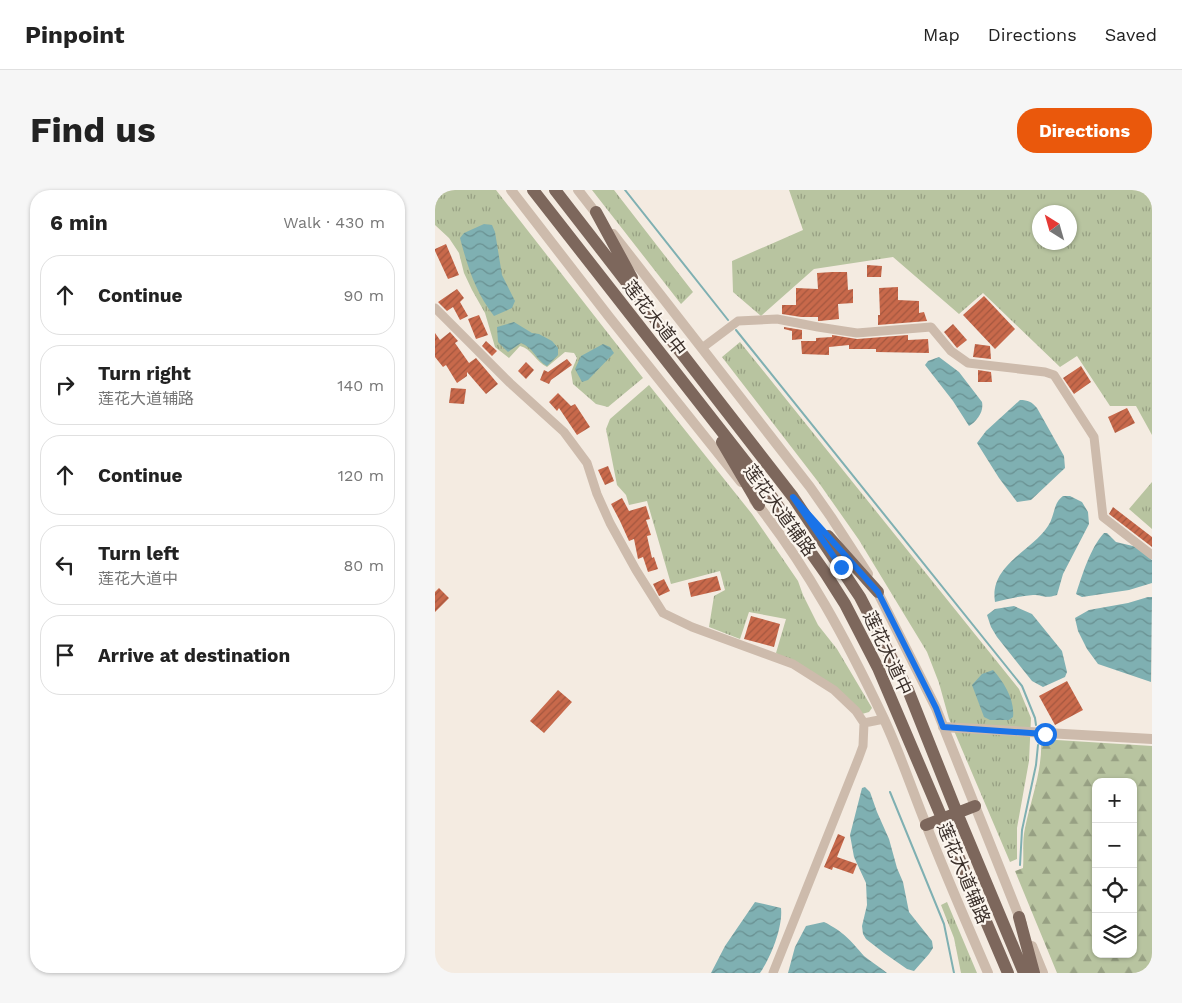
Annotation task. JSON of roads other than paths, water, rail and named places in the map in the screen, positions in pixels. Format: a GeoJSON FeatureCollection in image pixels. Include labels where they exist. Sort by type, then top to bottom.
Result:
{"type":"FeatureCollection","features":[{"type":"Feature","properties":{"kind":"main road"},"geometry":{"type":"LineString","coordinates":[[527,190],[545,205]]}},
{"type":"Feature","properties":{"kind":"main road","name":"莲花大道中"},"geometry":{"type":"LineString","coordinates":[[533,190],[759,479],[826,574],[864,637],[1007,973]]}},
{"type":"Feature","properties":{"kind":"main road","name":"莲花大道中"},"geometry":{"type":"LineString","coordinates":[[555,190],[793,497],[860,597],[908,690],[1024,973]]}},
{"type":"Feature","properties":{"kind":"main road"},"geometry":{"type":"LineString","coordinates":[[596,212],[651,313]]}},
{"type":"Feature","properties":{"kind":"main road"},"geometry":{"type":"LineString","coordinates":[[698,402],[759,505]]}},
{"type":"Feature","properties":{"kind":"main road"},"geometry":{"type":"LineString","coordinates":[[793,497],[878,592]]}},
{"type":"Feature","properties":{"kind":"main road"},"geometry":{"type":"LineString","coordinates":[[891,697],[908,690]]}},
{"type":"Feature","properties":{"kind":"main road"},"geometry":{"type":"LineString","coordinates":[[926,825],[975,806]]}},
{"type":"Feature","properties":{"kind":"main road"},"geometry":{"type":"LineString","coordinates":[[1019,917],[1034,973]]}},
{"type":"Feature","properties":{"kind":"street","name":"莲花大道辅路"},"geometry":{"type":"LineString","coordinates":[[511,190],[759,505],[813,584],[845,641],[884,719],[988,973]]}},
{"type":"Feature","properties":{"kind":"street","name":"莲花大道辅路"},"geometry":{"type":"LineString","coordinates":[[578,190],[831,517],[878,592],[936,708],[1043,973]]}},
{"type":"Feature","properties":{"kind":"street"},"geometry":{"type":"LineString","coordinates":[[435,308],[510,384],[564,432],[587,463],[597,494],[610,523],[663,613],[692,627],[793,664],[835,690],[856,710],[864,723],[863,746],[859,757],[773,973]]}},
{"type":"Feature","properties":{"kind":"street"},"geometry":{"type":"LineString","coordinates":[[702,348],[738,321],[777,319],[857,332],[931,327],[951,351],[969,363],[1045,372],[1054,375],[1094,436],[1103,517],[1152,555]]}},
{"type":"Feature","properties":{"kind":"street"},"geometry":{"type":"LineString","coordinates":[[864,723],[884,719]]}},
{"type":"Feature","properties":{"kind":"street"},"geometry":{"type":"LineString","coordinates":[[943,727],[1152,740]]}},
{"type":"Feature","properties":{"kind":"water"},"geometry":{"type":"Polygon","coordinates":[[[484,224],[492,225],[495,232],[502,275],[515,301],[512,308],[494,316],[487,307],[473,279],[460,238],[464,233],[484,224]]]}},
{"type":"Feature","properties":{"kind":"water"},"geometry":{"type":"Polygon","coordinates":[[[514,322],[532,333],[539,334],[552,341],[558,348],[558,355],[547,366],[532,350],[521,343],[508,352],[498,342],[497,327],[514,322]]]}},
{"type":"Feature","properties":{"kind":"water"},"geometry":{"type":"Polygon","coordinates":[[[603,344],[610,347],[614,353],[588,380],[582,382],[575,369],[581,356],[603,344]]]}},
{"type":"Feature","properties":{"kind":"water"},"geometry":{"type":"Polygon","coordinates":[[[939,357],[959,372],[982,402],[979,416],[969,426],[953,401],[925,365],[928,361],[939,357]]]}},
{"type":"Feature","properties":{"kind":"water"},"geometry":{"type":"Polygon","coordinates":[[[1020,400],[1030,402],[1037,408],[1064,456],[1065,468],[1031,500],[1017,502],[977,443],[986,431],[1020,400]]]}},
{"type":"Feature","properties":{"kind":"water"},"geometry":{"type":"Polygon","coordinates":[[[1063,496],[1070,496],[1082,502],[1088,512],[1089,524],[1063,574],[1057,595],[1047,597],[1028,595],[995,602],[995,589],[1005,568],[1041,535],[1052,518],[1057,502],[1063,496]]]}},
{"type":"Feature","properties":{"kind":"water"},"geometry":{"type":"Polygon","coordinates":[[[1104,533],[1107,533],[1116,542],[1137,547],[1152,560],[1152,583],[1129,590],[1082,597],[1076,594],[1091,554],[1104,533]]]}},
{"type":"Feature","properties":{"kind":"water"},"geometry":{"type":"Polygon","coordinates":[[[1152,597],[1151,682],[1098,664],[1087,649],[1078,631],[1075,618],[1089,610],[1128,603],[1152,597]]]}},
{"type":"Feature","properties":{"kind":"water"},"geometry":{"type":"Polygon","coordinates":[[[1014,606],[1032,614],[1062,651],[1067,672],[1065,677],[1043,687],[1032,681],[997,637],[987,615],[995,609],[1014,606]]]}},
{"type":"Feature","properties":{"kind":"water"},"geometry":{"type":"Polygon","coordinates":[[[993,670],[1005,686],[1012,704],[1013,717],[1009,720],[990,720],[984,717],[972,685],[982,674],[993,670]]]}},
{"type":"Feature","properties":{"kind":"water"},"geometry":{"type":"Polygon","coordinates":[[[865,787],[870,792],[889,839],[903,882],[909,912],[932,941],[933,948],[914,971],[907,969],[884,953],[866,939],[863,934],[862,926],[867,905],[866,883],[854,857],[850,835],[862,788],[865,787]]]}},
{"type":"Feature","properties":{"kind":"water"},"geometry":{"type":"Polygon","coordinates":[[[755,902],[781,908],[778,933],[772,950],[760,973],[711,973],[725,946],[755,902]]]}},
{"type":"Feature","properties":{"kind":"water"},"geometry":{"type":"Polygon","coordinates":[[[824,922],[842,933],[864,956],[887,973],[788,973],[795,947],[806,926],[824,922]]]}},
{"type":"Feature","properties":{"kind":"waterway"},"geometry":{"type":"LineString","coordinates":[[625,190],[728,320]]}},
{"type":"Feature","properties":{"kind":"waterway"},"geometry":{"type":"LineString","coordinates":[[736,330],[1022,686],[1036,725]]}},
{"type":"Feature","properties":{"kind":"waterway"},"geometry":{"type":"LineString","coordinates":[[1020,865],[1022,830],[1036,765],[1038,745]]}},
{"type":"Feature","properties":{"kind":"waterway"},"geometry":{"type":"LineString","coordinates":[[890,792],[944,924],[954,973]]}}]}
